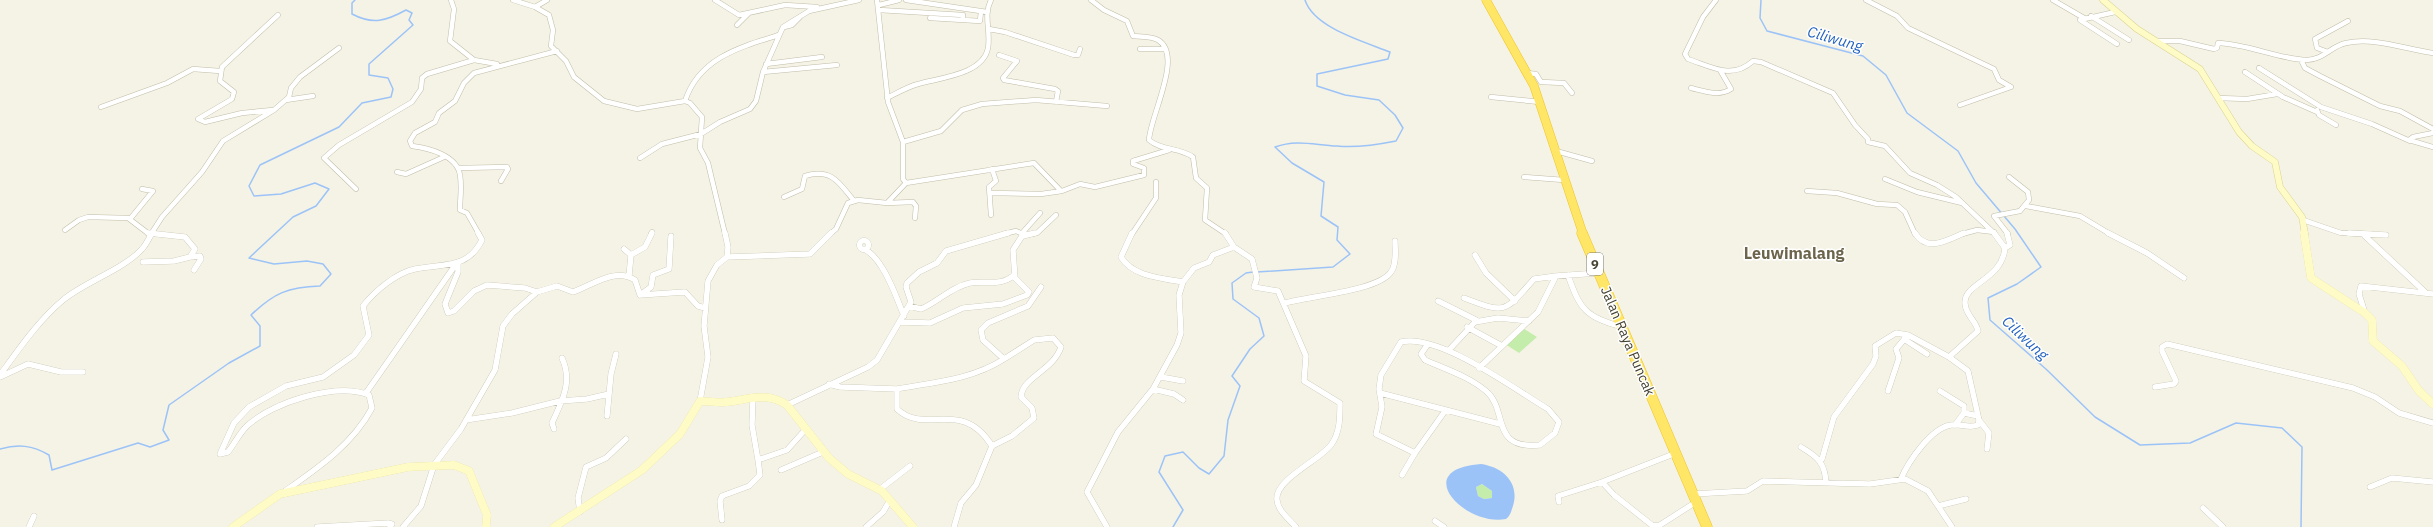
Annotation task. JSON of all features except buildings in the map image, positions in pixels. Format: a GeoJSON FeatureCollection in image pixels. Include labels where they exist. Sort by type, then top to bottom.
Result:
{"type":"FeatureCollection","features":[{"type":"Feature","properties":{"kind":"highway","name":"Jalan Raya Puncak"},"geometry":{"type":"LineString","coordinates":[[1486,0],[1527,73],[1540,102],[1575,216],[1707,527]]}},
{"type":"Feature","properties":{"kind":"street"},"geometry":{"type":"LineString","coordinates":[[451,0],[454,9],[450,41],[474,60]]}},
{"type":"Feature","properties":{"kind":"street"},"geometry":{"type":"LineString","coordinates":[[513,0],[535,7],[549,17],[553,30],[551,44],[566,61],[574,77],[604,100],[637,109],[685,101],[690,103],[702,117],[700,148],[708,163],[727,236],[727,257]]}},
{"type":"Feature","properties":{"kind":"street"},"geometry":{"type":"LineString","coordinates":[[535,7],[546,0]]}},
{"type":"Feature","properties":{"kind":"street"},"geometry":{"type":"LineString","coordinates":[[715,0],[737,14],[748,14],[785,5],[805,5],[818,7]]}},
{"type":"Feature","properties":{"kind":"street"},"geometry":{"type":"LineString","coordinates":[[785,5],[786,0]]}},
{"type":"Feature","properties":{"kind":"street"},"geometry":{"type":"LineString","coordinates":[[640,158],[644,154],[670,141],[701,134],[720,122],[750,109],[756,101],[763,72],[783,27],[818,7],[859,0]]}},
{"type":"Feature","properties":{"kind":"street"},"geometry":{"type":"LineString","coordinates":[[878,5],[899,0]]}},
{"type":"Feature","properties":{"kind":"street"},"geometry":{"type":"LineString","coordinates":[[906,0],[987,12]]}},
{"type":"Feature","properties":{"kind":"street"},"geometry":{"type":"LineString","coordinates":[[887,98],[917,84],[954,77],[984,59],[988,49],[989,29],[987,12],[991,0]]}},
{"type":"Feature","properties":{"kind":"street"},"geometry":{"type":"LineString","coordinates":[[1092,0],[1104,10],[1127,21],[1133,36],[1156,40],[1170,58],[1167,76],[1150,121],[1148,139],[1153,144],[1169,150]]}},
{"type":"Feature","properties":{"kind":"street"},"geometry":{"type":"LineString","coordinates":[[1716,0],[1703,17],[1685,54],[1690,60],[1727,72],[1741,70],[1756,61],[1772,65],[1786,74],[1806,80],[1830,92],[1852,118],[1854,125],[1868,139],[1869,143],[1885,146],[1888,152],[1897,157],[1902,167],[1912,176],[1936,184],[1962,203],[1994,232],[2005,248],[2004,256],[1992,276],[1972,286],[1966,295],[1966,311],[1978,327],[1978,331],[1949,356]]}},
{"type":"Feature","properties":{"kind":"street"},"geometry":{"type":"LineString","coordinates":[[1866,0],[1896,16],[1908,28],[1994,69],[2000,80],[2011,87],[1960,106]]}},
{"type":"Feature","properties":{"kind":"street"},"geometry":{"type":"LineString","coordinates":[[2053,0],[2084,18]]}},
{"type":"Feature","properties":{"kind":"street"},"geometry":{"type":"LineString","coordinates":[[2102,0],[2115,12],[2154,41],[2200,68],[2242,137],[2275,162],[2280,187],[2303,220],[2311,278],[2365,313],[2372,320],[2373,341],[2402,366],[2419,391],[2433,404]]}},
{"type":"Feature","properties":{"kind":"street"},"geometry":{"type":"LineString","coordinates":[[878,5],[964,16],[962,20]]}},
{"type":"Feature","properties":{"kind":"street"},"geometry":{"type":"LineString","coordinates":[[878,5],[887,98],[903,142],[903,179],[906,183]]}},
{"type":"Feature","properties":{"kind":"street"},"geometry":{"type":"LineString","coordinates":[[930,18],[980,21],[981,11]]}},
{"type":"Feature","properties":{"kind":"street"},"geometry":{"type":"LineString","coordinates":[[2091,16],[2127,39],[2115,43],[2080,20],[2091,16],[2115,12]]}},
{"type":"Feature","properties":{"kind":"street"},"geometry":{"type":"LineString","coordinates":[[737,25],[748,14]]}},
{"type":"Feature","properties":{"kind":"street"},"geometry":{"type":"LineString","coordinates":[[947,20],[949,14]]}},
{"type":"Feature","properties":{"kind":"street"},"geometry":{"type":"LineString","coordinates":[[274,110],[238,114],[207,122],[199,121],[199,116],[222,106],[233,96],[233,92],[222,84],[220,71],[224,64],[278,15]]}},
{"type":"Feature","properties":{"kind":"street"},"geometry":{"type":"LineString","coordinates":[[2328,52],[2317,48],[2315,39],[2348,21]]}},
{"type":"Feature","properties":{"kind":"street"},"geometry":{"type":"LineString","coordinates":[[989,29],[1005,32],[1068,53],[1078,55],[1080,49]]}},
{"type":"Feature","properties":{"kind":"street"},"geometry":{"type":"LineString","coordinates":[[685,101],[690,84],[710,64],[732,52],[779,36]]}},
{"type":"Feature","properties":{"kind":"street"},"geometry":{"type":"LineString","coordinates":[[2154,41],[2180,42],[2214,49],[2217,48],[2218,43],[2241,44],[2301,60],[2315,60],[2337,45],[2353,42],[2433,53]]}},
{"type":"Feature","properties":{"kind":"street"},"geometry":{"type":"LineString","coordinates":[[0,376],[26,338],[62,302],[84,285],[134,257],[142,249],[149,234],[202,172],[223,141],[274,110],[291,94],[291,88],[300,77],[339,48]]}},
{"type":"Feature","properties":{"kind":"street"},"geometry":{"type":"LineString","coordinates":[[1140,49],[1163,49]]}},
{"type":"Feature","properties":{"kind":"street"},"geometry":{"type":"LineString","coordinates":[[366,393],[457,264],[477,250],[482,242],[467,214],[460,210],[460,174],[458,168],[433,149],[412,146],[410,142],[411,138],[417,131],[434,122],[439,113],[455,102],[462,85],[469,77],[480,71],[557,50]]}},
{"type":"Feature","properties":{"kind":"street"},"geometry":{"type":"LineString","coordinates":[[999,55],[1018,61],[1003,78],[1004,80],[1055,89],[1058,91],[1056,102]]}},
{"type":"Feature","properties":{"kind":"street"},"geometry":{"type":"LineString","coordinates":[[766,64],[822,57]]}},
{"type":"Feature","properties":{"kind":"street"},"geometry":{"type":"LineString","coordinates":[[356,189],[326,161],[324,158],[326,155],[339,145],[412,102],[421,89],[422,78],[427,74],[474,60],[504,65]]}},
{"type":"Feature","properties":{"kind":"street"},"geometry":{"type":"LineString","coordinates":[[2301,60],[2305,68],[2320,76],[2380,106],[2400,111],[2433,129]]}},
{"type":"Feature","properties":{"kind":"street"},"geometry":{"type":"LineString","coordinates":[[763,72],[837,65]]}},
{"type":"Feature","properties":{"kind":"street"},"geometry":{"type":"LineString","coordinates":[[2259,68],[2321,107],[2372,124],[2410,141],[2433,148]]}},
{"type":"Feature","properties":{"kind":"street"},"geometry":{"type":"LineString","coordinates":[[101,108],[122,102],[170,82],[190,70],[220,71]]}},
{"type":"Feature","properties":{"kind":"street"},"geometry":{"type":"LineString","coordinates":[[1691,88],[1719,94],[1729,91],[1730,89],[1728,84],[1720,74],[1720,70]]}},
{"type":"Feature","properties":{"kind":"street"},"geometry":{"type":"LineString","coordinates":[[2244,72],[2277,94],[2317,112],[2336,125]]}},
{"type":"Feature","properties":{"kind":"street"},"geometry":{"type":"LineString","coordinates":[[1527,73],[1536,74],[1542,82],[1564,82],[1570,86],[1572,93]]}},
{"type":"Feature","properties":{"kind":"street"},"geometry":{"type":"LineString","coordinates":[[2218,98],[2247,99],[2277,94]]}},
{"type":"Feature","properties":{"kind":"street"},"geometry":{"type":"LineString","coordinates":[[286,100],[313,96]]}},
{"type":"Feature","properties":{"kind":"street"},"geometry":{"type":"LineString","coordinates":[[1491,96],[1540,102]]}},
{"type":"Feature","properties":{"kind":"street"},"geometry":{"type":"LineString","coordinates":[[903,142],[943,130],[965,109],[1019,101],[1107,106]]}},
{"type":"Feature","properties":{"kind":"street"},"geometry":{"type":"LineString","coordinates":[[2317,112],[2321,107]]}},
{"type":"Feature","properties":{"kind":"street"},"geometry":{"type":"LineString","coordinates":[[2410,141],[2410,138],[2413,136],[2433,133]]}},
{"type":"Feature","properties":{"kind":"street"},"geometry":{"type":"LineString","coordinates":[[990,193],[1035,194],[1060,190],[1080,184],[1094,187],[1144,175],[1144,168],[1133,164],[1133,161],[1169,150],[1182,150],[1193,157],[1196,178],[1207,188],[1205,219],[1227,235],[1234,247],[1252,259],[1257,278],[1254,287],[1277,290],[1285,303],[1306,356],[1304,381],[1309,386],[1338,400],[1340,404],[1340,425],[1331,446],[1288,479],[1278,491],[1276,500],[1278,507],[1296,527]]}},
{"type":"Feature","properties":{"kind":"street"},"geometry":{"type":"LineString","coordinates":[[1556,151],[1592,161]]}},
{"type":"Feature","properties":{"kind":"street"},"geometry":{"type":"LineString","coordinates":[[397,172],[406,174],[444,157]]}},
{"type":"Feature","properties":{"kind":"street"},"geometry":{"type":"LineString","coordinates":[[887,202],[906,183],[1035,163],[1060,190]]}},
{"type":"Feature","properties":{"kind":"street"},"geometry":{"type":"LineString","coordinates":[[458,168],[507,166],[508,169],[501,181]]}},
{"type":"Feature","properties":{"kind":"street"},"geometry":{"type":"LineString","coordinates":[[991,215],[989,186],[996,181],[992,169]]}},
{"type":"Feature","properties":{"kind":"street"},"geometry":{"type":"LineString","coordinates":[[784,197],[802,189],[806,176],[826,173],[833,176],[854,200]]}},
{"type":"Feature","properties":{"kind":"street"},"geometry":{"type":"LineString","coordinates":[[1524,177],[1564,180]]}},
{"type":"Feature","properties":{"kind":"street"},"geometry":{"type":"LineString","coordinates":[[2005,248],[2010,246],[2010,238],[1994,216],[1996,214],[2020,211],[2026,206],[2029,200],[2028,192],[2009,178]]}},
{"type":"Feature","properties":{"kind":"street"},"geometry":{"type":"LineString","coordinates":[[1885,179],[1917,192],[1962,203]]}},
{"type":"Feature","properties":{"kind":"street"},"geometry":{"type":"LineString","coordinates":[[1156,182],[1156,198],[1136,226],[1121,257],[1125,264],[1134,270],[1183,282]]}},
{"type":"Feature","properties":{"kind":"street"},"geometry":{"type":"LineString","coordinates":[[130,219],[153,191],[142,189]]}},
{"type":"Feature","properties":{"kind":"street"},"geometry":{"type":"LineString","coordinates":[[1807,191],[1837,193],[1876,204],[1897,205],[1906,214],[1920,239],[1926,242],[1948,241],[1974,230],[1994,232]]}},
{"type":"Feature","properties":{"kind":"street"},"geometry":{"type":"LineString","coordinates":[[554,527],[580,512],[654,459],[680,434],[700,401],[708,357],[704,331],[705,308],[709,278],[717,265],[727,257],[810,254],[836,229],[846,205],[854,200],[913,202],[916,206],[915,218]]}},
{"type":"Feature","properties":{"kind":"street"},"geometry":{"type":"LineString","coordinates":[[2026,206],[2080,216],[2109,234],[2147,252],[2184,278]]}},
{"type":"Feature","properties":{"kind":"street"},"geometry":{"type":"LineString","coordinates":[[901,322],[930,323],[963,308],[1000,304],[1017,300],[1029,291],[1017,280],[1014,275],[1013,250],[1023,234],[1040,214]]}},
{"type":"Feature","properties":{"kind":"street"},"geometry":{"type":"LineString","coordinates":[[787,405],[873,363],[901,322],[912,300],[906,289],[907,283],[919,272],[937,263],[947,250],[1016,231],[1023,234],[1037,232],[1056,215]]}},
{"type":"Feature","properties":{"kind":"street"},"geometry":{"type":"LineString","coordinates":[[65,230],[88,217],[130,219],[149,234],[185,236],[195,249],[190,257]]}},
{"type":"Feature","properties":{"kind":"street"},"geometry":{"type":"LineString","coordinates":[[2303,220],[2341,232],[2365,236],[2386,235]]}},
{"type":"Feature","properties":{"kind":"street"},"geometry":{"type":"LineString","coordinates":[[631,255],[644,250],[649,243],[652,232]]}},
{"type":"Feature","properties":{"kind":"street"},"geometry":{"type":"LineString","coordinates":[[640,294],[651,287],[653,275],[669,269],[671,236]]}},
{"type":"Feature","properties":{"kind":"street"},"geometry":{"type":"LineString","coordinates":[[2365,236],[2426,292]]}},
{"type":"Feature","properties":{"kind":"street"},"geometry":{"type":"LineString","coordinates":[[1285,303],[1297,298],[1350,290],[1380,281],[1392,270],[1395,241]]}},
{"type":"Feature","properties":{"kind":"street"},"geometry":{"type":"LineString","coordinates":[[1106,527],[1102,523],[1094,503],[1087,492],[1118,432],[1153,389],[1181,335],[1179,295],[1183,282],[1194,268],[1209,262],[1213,255],[1234,247]]}},
{"type":"Feature","properties":{"kind":"street"},"geometry":{"type":"LineString","coordinates":[[864,249],[872,253],[876,262],[889,278],[904,316]]}},
{"type":"Feature","properties":{"kind":"street"},"geometry":{"type":"LineString","coordinates":[[624,250],[631,255]]}},
{"type":"Feature","properties":{"kind":"street"},"geometry":{"type":"LineString","coordinates":[[629,276],[631,255]]}},
{"type":"Feature","properties":{"kind":"street"},"geometry":{"type":"LineString","coordinates":[[1475,255],[1486,273],[1515,301]]}},
{"type":"Feature","properties":{"kind":"street"},"geometry":{"type":"LineString","coordinates":[[143,262],[174,261],[200,256],[201,259],[194,270]]}},
{"type":"Feature","properties":{"kind":"street"},"geometry":{"type":"LineString","coordinates":[[457,264],[458,272],[444,304],[447,312],[454,311],[474,292],[487,285],[517,287],[537,292]]}},
{"type":"Feature","properties":{"kind":"street"},"geometry":{"type":"LineString","coordinates":[[233,527],[321,464],[366,420],[372,408],[371,399],[366,393],[346,391],[305,398],[281,407],[248,425],[228,452],[220,454],[234,423],[249,408],[286,386],[323,377],[345,363],[369,335],[369,329],[363,309],[364,303],[392,280],[414,269],[457,264]]}},
{"type":"Feature","properties":{"kind":"street"},"geometry":{"type":"LineString","coordinates":[[1464,298],[1496,310],[1505,308],[1515,301],[1534,279],[1598,273]]}},
{"type":"Feature","properties":{"kind":"street"},"geometry":{"type":"LineString","coordinates":[[909,306],[921,309],[947,292],[963,284],[982,281],[1003,282],[1009,280],[1014,275]]}},
{"type":"Feature","properties":{"kind":"street"},"geometry":{"type":"LineString","coordinates":[[1568,275],[1575,298],[1585,314],[1592,318],[1622,327]]}},
{"type":"Feature","properties":{"kind":"street"},"geometry":{"type":"LineString","coordinates":[[403,527],[421,506],[434,465],[466,420],[498,363],[498,343],[504,322],[537,292],[557,286],[574,292],[611,277],[629,276],[635,280],[640,294]]}},
{"type":"Feature","properties":{"kind":"street"},"geometry":{"type":"LineString","coordinates":[[1478,368],[1529,321],[1541,307],[1556,276]]}},
{"type":"Feature","properties":{"kind":"street"},"geometry":{"type":"LineString","coordinates":[[2365,313],[2359,294],[2361,286],[2426,292],[2433,294]]}},
{"type":"Feature","properties":{"kind":"street"},"geometry":{"type":"LineString","coordinates":[[1004,359],[983,340],[980,334],[982,328],[988,323],[1028,306],[1041,287]]}},
{"type":"Feature","properties":{"kind":"street"},"geometry":{"type":"LineString","coordinates":[[640,294],[648,296],[685,292],[698,306],[705,308]]}},
{"type":"Feature","properties":{"kind":"street"},"geometry":{"type":"LineString","coordinates":[[1438,301],[1476,320],[1529,321]]}},
{"type":"Feature","properties":{"kind":"street"},"geometry":{"type":"LineString","coordinates":[[1449,350],[1460,338],[1467,327],[1476,320]]}},
{"type":"Feature","properties":{"kind":"street"},"geometry":{"type":"LineString","coordinates":[[1467,327],[1502,346]]}},
{"type":"Feature","properties":{"kind":"street"},"geometry":{"type":"LineString","coordinates":[[1822,459],[1834,417],[1873,364],[1876,356],[1875,346],[1896,333],[1949,356],[1968,371],[1978,418],[1978,425],[1971,428],[1954,424]]}},
{"type":"Feature","properties":{"kind":"street"},"geometry":{"type":"LineString","coordinates":[[1906,337],[1927,354]]}},
{"type":"Feature","properties":{"kind":"street"},"geometry":{"type":"LineString","coordinates":[[1888,391],[1899,358],[1896,350],[1906,337]]}},
{"type":"Feature","properties":{"kind":"street"},"geometry":{"type":"LineString","coordinates":[[829,384],[839,389],[870,385],[886,385],[897,388],[975,376],[989,370],[1004,359],[1040,338],[1053,338],[1061,347],[1051,366],[1024,384],[1021,391],[1021,397],[1032,408],[1034,418],[1012,436],[992,446],[976,484],[961,503],[954,527]]}},
{"type":"Feature","properties":{"kind":"street"},"geometry":{"type":"LineString","coordinates":[[1415,453],[1376,434],[1382,407],[1380,393],[1381,375],[1400,344],[1407,341],[1428,344],[1449,350],[1548,409],[1559,422],[1553,435],[1540,445],[1536,446],[1509,439],[1500,424],[1492,397],[1487,391],[1422,358],[1421,352],[1428,344]]}},
{"type":"Feature","properties":{"kind":"street"},"geometry":{"type":"LineString","coordinates":[[2155,388],[2158,385],[2174,384],[2176,381],[2162,351],[2162,347],[2167,344],[2353,388],[2375,397],[2403,414],[2433,423]]}},
{"type":"Feature","properties":{"kind":"street"},"geometry":{"type":"LineString","coordinates":[[607,416],[616,354]]}},
{"type":"Feature","properties":{"kind":"street"},"geometry":{"type":"LineString","coordinates":[[554,429],[552,422],[564,400],[568,385],[566,365],[562,358]]}},
{"type":"Feature","properties":{"kind":"street"},"geometry":{"type":"LineString","coordinates":[[0,376],[31,364],[48,370],[83,372]]}},
{"type":"Feature","properties":{"kind":"street"},"geometry":{"type":"LineString","coordinates":[[1160,377],[1183,381]]}},
{"type":"Feature","properties":{"kind":"street"},"geometry":{"type":"LineString","coordinates":[[897,388],[897,409],[902,414],[913,418],[957,419],[967,421],[979,429],[992,446]]}},
{"type":"Feature","properties":{"kind":"street"},"geometry":{"type":"LineString","coordinates":[[1153,389],[1174,394],[1183,400]]}},
{"type":"Feature","properties":{"kind":"street"},"geometry":{"type":"LineString","coordinates":[[1940,392],[1961,403],[1964,413]]}},
{"type":"Feature","properties":{"kind":"street"},"geometry":{"type":"LineString","coordinates":[[1380,393],[1410,398],[1445,411],[1500,424]]}},
{"type":"Feature","properties":{"kind":"street"},"geometry":{"type":"LineString","coordinates":[[466,420],[512,413],[564,400],[609,394]]}},
{"type":"Feature","properties":{"kind":"street"},"geometry":{"type":"LineString","coordinates":[[700,401],[725,402],[754,398],[775,398],[787,405],[823,452],[848,474],[879,490],[890,500],[913,527]]}},
{"type":"Feature","properties":{"kind":"street"},"geometry":{"type":"LineString","coordinates":[[722,520],[720,499],[724,495],[748,486],[757,480],[760,475],[752,425],[754,398]]}},
{"type":"Feature","properties":{"kind":"street"},"geometry":{"type":"LineString","coordinates":[[1402,475],[1415,453],[1445,411]]}},
{"type":"Feature","properties":{"kind":"street"},"geometry":{"type":"LineString","coordinates":[[1964,413],[1978,418],[1989,433],[1987,449]]}},
{"type":"Feature","properties":{"kind":"street"},"geometry":{"type":"LineString","coordinates":[[1901,479],[1907,464],[1939,429],[1954,424],[1964,413]]}},
{"type":"Feature","properties":{"kind":"street"},"geometry":{"type":"LineString","coordinates":[[758,460],[787,450],[805,430]]}},
{"type":"Feature","properties":{"kind":"street"},"geometry":{"type":"LineString","coordinates":[[580,512],[578,498],[586,467],[606,458],[626,439]]}},
{"type":"Feature","properties":{"kind":"street"},"geometry":{"type":"LineString","coordinates":[[1801,447],[1822,459],[1826,468],[1826,483]]}},
{"type":"Feature","properties":{"kind":"street"},"geometry":{"type":"LineString","coordinates":[[781,470],[823,452]]}},
{"type":"Feature","properties":{"kind":"street"},"geometry":{"type":"LineString","coordinates":[[1559,502],[1557,499],[1558,496],[1602,482],[1676,453]]}},
{"type":"Feature","properties":{"kind":"street"},"geometry":{"type":"LineString","coordinates":[[280,494],[399,468],[434,465],[459,466],[468,471],[487,515],[486,527]]}},
{"type":"Feature","properties":{"kind":"street"},"geometry":{"type":"LineString","coordinates":[[879,490],[910,466]]}},
{"type":"Feature","properties":{"kind":"street"},"geometry":{"type":"LineString","coordinates":[[2370,487],[2392,478],[2433,482]]}},
{"type":"Feature","properties":{"kind":"street"},"geometry":{"type":"LineString","coordinates":[[1602,482],[1614,495],[1653,526],[1660,525],[1695,498],[1747,491],[1763,481],[1884,484],[1901,479],[1909,480],[1924,488],[1932,495],[1952,527]]}},
{"type":"Feature","properties":{"kind":"street"},"geometry":{"type":"LineString","coordinates":[[1938,506],[1966,499]]}},
{"type":"Feature","properties":{"kind":"street"},"geometry":{"type":"LineString","coordinates":[[866,527],[883,512],[890,500]]}},
{"type":"Feature","properties":{"kind":"street"},"geometry":{"type":"LineString","coordinates":[[2204,508],[2223,527]]}},
{"type":"Feature","properties":{"kind":"street"},"geometry":{"type":"LineString","coordinates":[[29,527],[34,516]]}},
{"type":"Feature","properties":{"kind":"street"},"geometry":{"type":"LineString","coordinates":[[1435,521],[1444,527]]}},
{"type":"Feature","properties":{"kind":"street"},"geometry":{"type":"LineString","coordinates":[[317,527],[389,522],[392,524],[390,527]]}},
{"type":"Feature","properties":{"kind":"green space"},"geometry":{"type":"Polygon","coordinates":[[[1523,328],[1537,337],[1519,353],[1505,344],[1523,328]]]}},
{"type":"Feature","properties":{"kind":"green space"},"geometry":{"type":"Polygon","coordinates":[[[1482,484],[1492,491],[1492,498],[1484,499],[1478,496],[1476,487],[1482,484]]]}},
{"type":"Feature","properties":{"kind":"water"},"geometry":{"type":"Polygon","coordinates":[[[1481,464],[1496,469],[1508,478],[1512,483],[1515,498],[1510,514],[1506,519],[1490,519],[1475,514],[1461,506],[1451,496],[1446,486],[1449,476],[1460,468],[1481,464]],[[1482,484],[1476,487],[1478,496],[1484,499],[1492,498],[1492,491],[1482,484]]]}},
{"type":"Feature","properties":{"kind":"waterway"},"geometry":{"type":"LineString","coordinates":[[0,449],[13,446],[25,446],[37,449],[49,455],[52,470],[138,443],[150,447],[169,440],[163,430],[169,405],[229,363],[260,346],[260,326],[251,315],[259,307],[275,296],[290,290],[320,286],[331,274],[323,264],[307,261],[274,264],[249,258],[293,217],[316,206],[329,189],[315,183],[281,194],[254,196],[249,186],[260,165],[339,127],[362,103],[391,97],[393,89],[388,78],[369,75],[369,64],[413,25],[409,20],[412,13],[406,10],[386,19],[366,20],[352,14],[352,3],[355,0]]}},
{"type":"Feature","properties":{"kind":"waterway"},"geometry":{"type":"LineString","coordinates":[[1257,272],[1333,267],[1350,254],[1337,240],[1338,227],[1321,216],[1324,182],[1292,163],[1275,147],[1291,143],[1344,147],[1374,145],[1396,141],[1403,128],[1395,115],[1379,100],[1345,95],[1317,86],[1317,74],[1388,59],[1390,52],[1354,39],[1329,26],[1310,10],[1305,0]]}},
{"type":"Feature","properties":{"kind":"waterway","name":"Ciliwung"},"geometry":{"type":"LineString","coordinates":[[1761,0],[1760,18],[1767,31],[1863,56],[1886,75],[1907,113],[1958,151],[1976,183],[2015,229],[2041,267],[2017,284],[1988,298],[1990,320],[2047,370],[2095,417],[2140,445],[2190,443],[2236,423],[2282,428],[2302,447],[2301,527]]}},
{"type":"Feature","properties":{"kind":"waterway"},"geometry":{"type":"LineString","coordinates":[[1173,527],[1183,510],[1159,472],[1165,456],[1183,452],[1199,468],[1209,474],[1224,456],[1228,420],[1240,386],[1232,376],[1250,349],[1264,336],[1259,318],[1233,299],[1232,283],[1246,273],[1253,272]]}},
{"type":"Feature","properties":{"kind":"district","name":"Leuwimalang"},"geometry":{"type":"Point","coordinates":[1794,253]}}]}
